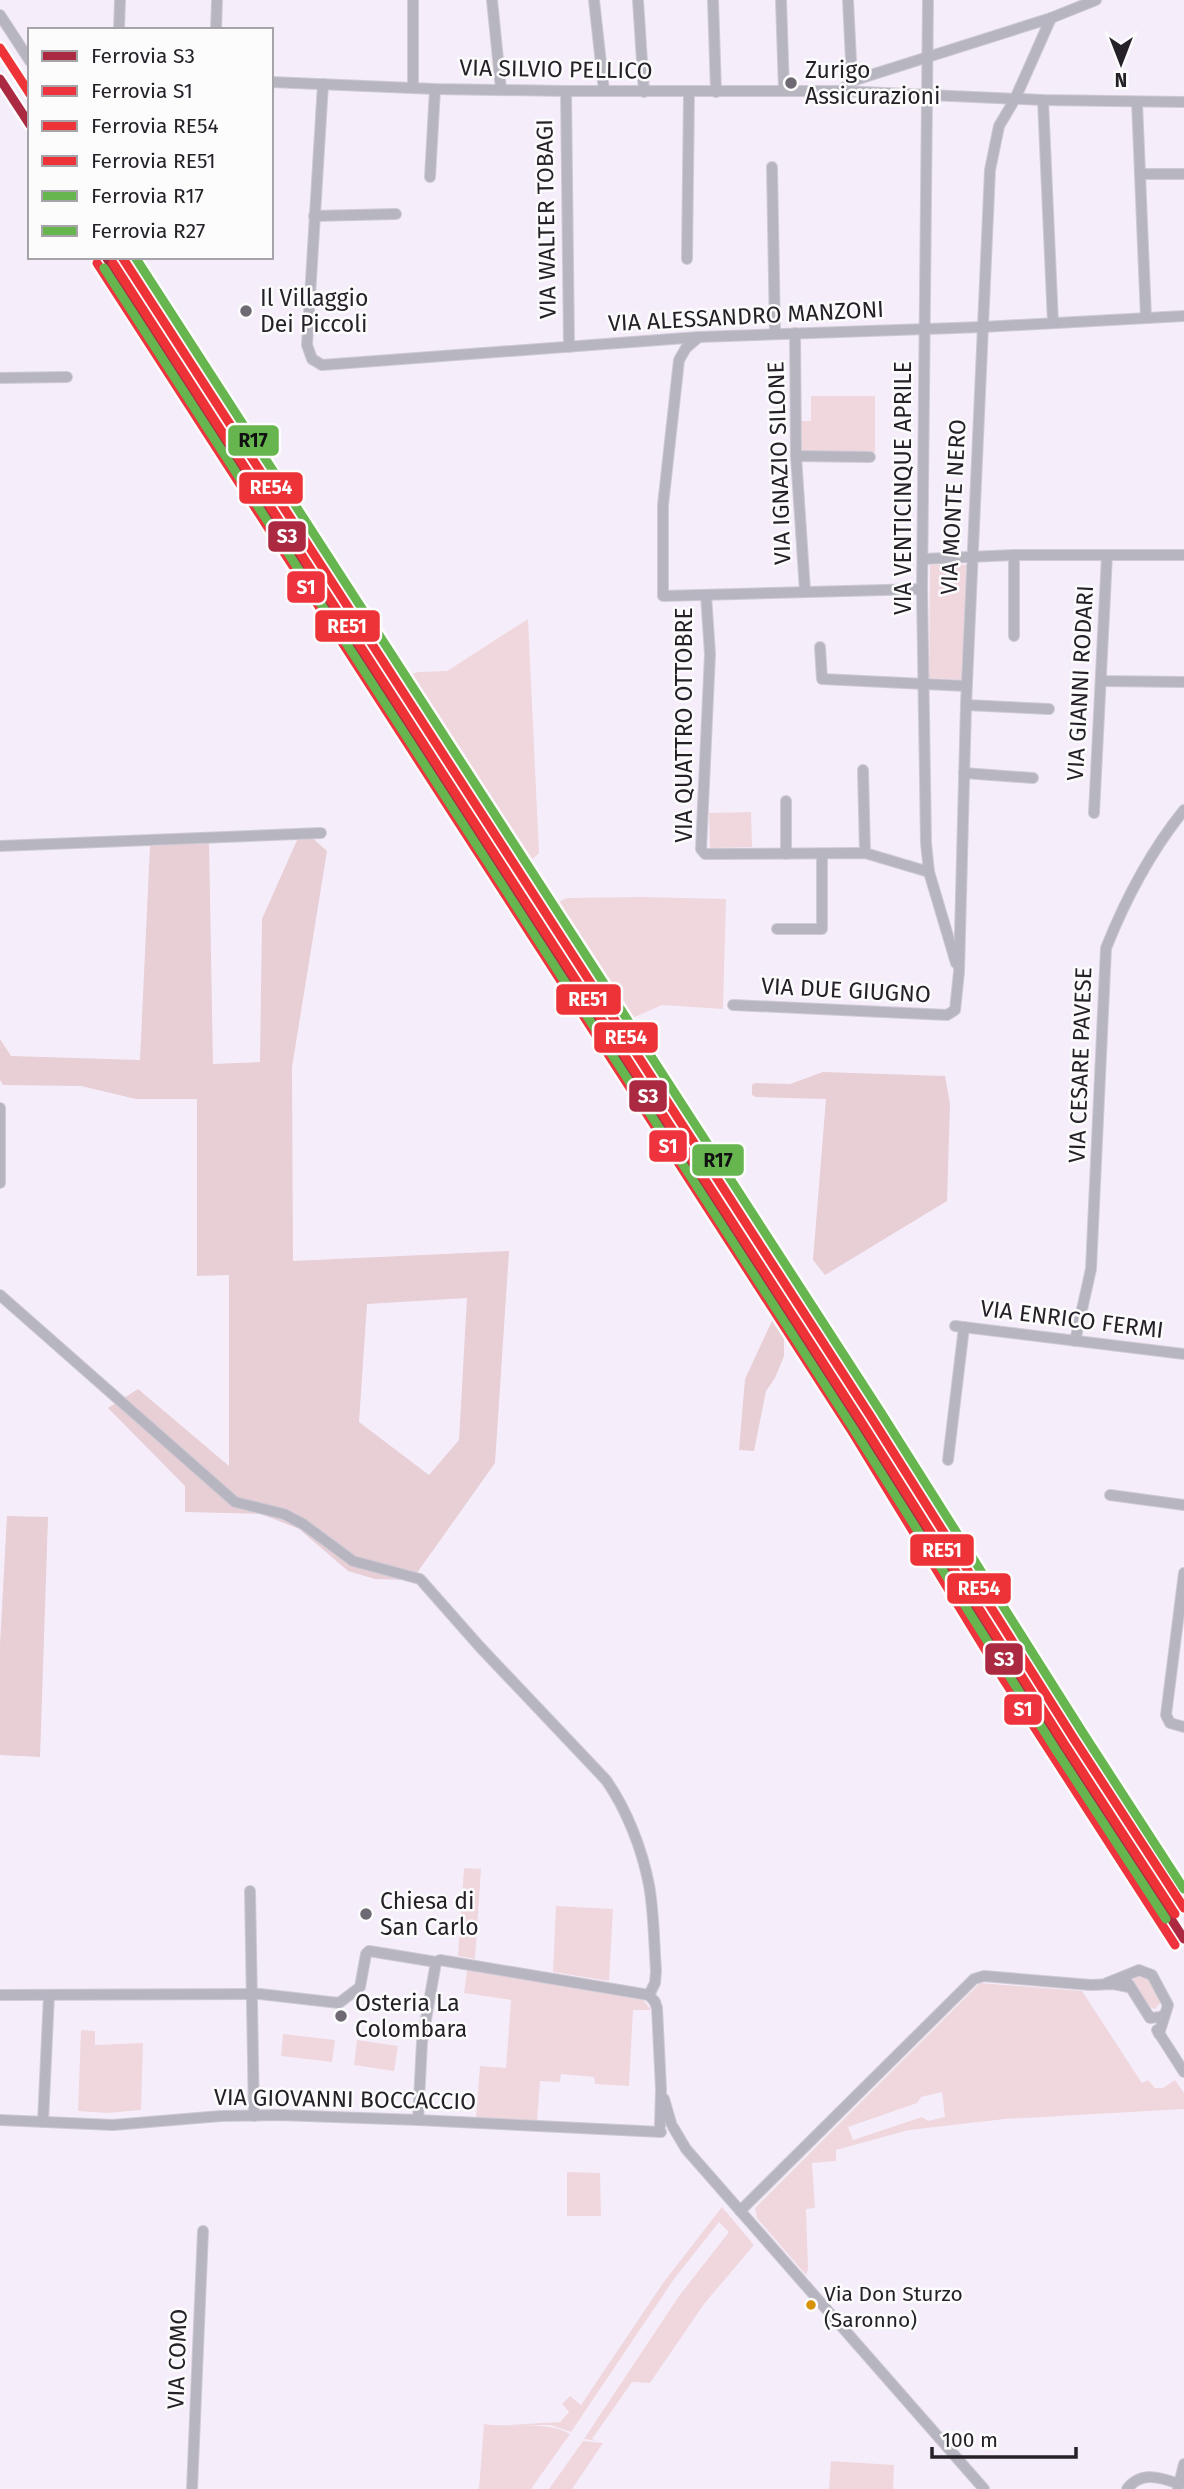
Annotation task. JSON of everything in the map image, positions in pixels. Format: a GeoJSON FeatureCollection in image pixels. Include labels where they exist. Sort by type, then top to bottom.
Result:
{"type":"FeatureCollection","features":[{"type":"Feature","properties":{"kind":"street"},"geometry":{"type":"LineString","coordinates":[[119,28],[120,0]]}},
{"type":"Feature","properties":{"kind":"street"},"geometry":{"type":"LineString","coordinates":[[216,28],[217,0]]}},
{"type":"Feature","properties":{"kind":"street"},"geometry":{"type":"LineString","coordinates":[[413,0],[413,87]]}},
{"type":"Feature","properties":{"kind":"street"},"geometry":{"type":"LineString","coordinates":[[492,0],[500,89]]}},
{"type":"Feature","properties":{"kind":"street"},"geometry":{"type":"LineString","coordinates":[[594,0],[604,91]]}},
{"type":"Feature","properties":{"kind":"street"},"geometry":{"type":"LineString","coordinates":[[638,0],[645,92]]}},
{"type":"Feature","properties":{"kind":"street"},"geometry":{"type":"LineString","coordinates":[[713,0],[716,92]]}},
{"type":"Feature","properties":{"kind":"street"},"geometry":{"type":"LineString","coordinates":[[781,0],[784,90]]}},
{"type":"Feature","properties":{"kind":"street"},"geometry":{"type":"LineString","coordinates":[[848,0],[852,81]]}},
{"type":"Feature","properties":{"kind":"street","name":"VIA VENTICINQUE APRILE"},"geometry":{"type":"LineString","coordinates":[[928,0],[922,589],[926,843],[929,872],[958,972]]}},
{"type":"Feature","properties":{"kind":"street"},"geometry":{"type":"LineString","coordinates":[[1063,0],[1063,13]]}},
{"type":"Feature","properties":{"kind":"street"},"geometry":{"type":"LineString","coordinates":[[841,91],[852,81],[1051,18],[1096,0]]}},
{"type":"Feature","properties":{"kind":"street"},"geometry":{"type":"LineString","coordinates":[[0,15],[28,58]]}},
{"type":"Feature","properties":{"kind":"street","name":"VIA MONTE NERO"},"geometry":{"type":"LineString","coordinates":[[955,1010],[966,686],[990,170],[999,126],[1015,99],[1051,18]]}},
{"type":"Feature","properties":{"kind":"street","name":"VIA SILVIO PELLICO"},"geometry":{"type":"LineString","coordinates":[[273,82],[435,89],[841,91],[1043,100],[1184,102]]}},
{"type":"Feature","properties":{"kind":"street"},"geometry":{"type":"LineString","coordinates":[[323,84],[314,216],[396,214]]}},
{"type":"Feature","properties":{"kind":"street"},"geometry":{"type":"LineString","coordinates":[[430,177],[435,89]]}},
{"type":"Feature","properties":{"kind":"street","name":"VIA WALTER TOBAGI"},"geometry":{"type":"LineString","coordinates":[[566,91],[569,347]]}},
{"type":"Feature","properties":{"kind":"street"},"geometry":{"type":"LineString","coordinates":[[687,259],[689,92]]}},
{"type":"Feature","properties":{"kind":"street"},"geometry":{"type":"LineString","coordinates":[[1043,100],[1053,323]]}},
{"type":"Feature","properties":{"kind":"street"},"geometry":{"type":"LineString","coordinates":[[1137,102],[1146,318]]}},
{"type":"Feature","properties":{"kind":"street"},"geometry":{"type":"LineString","coordinates":[[772,167],[775,334]]}},
{"type":"Feature","properties":{"kind":"street"},"geometry":{"type":"LineString","coordinates":[[1140,174],[1184,174]]}},
{"type":"Feature","properties":{"kind":"street","name":"VIA ALESSANDRO MANZONI"},"geometry":{"type":"LineString","coordinates":[[314,216],[307,345],[312,359],[322,365],[699,337],[983,327],[1184,316]]}},
{"type":"Feature","properties":{"kind":"street","name":"VIA IGNAZIO SILONE"},"geometry":{"type":"LineString","coordinates":[[795,333],[796,456],[805,591]]}},
{"type":"Feature","properties":{"kind":"street"},"geometry":{"type":"LineString","coordinates":[[699,337],[686,348],[679,360],[663,505],[663,596],[922,589]]}},
{"type":"Feature","properties":{"kind":"street"},"geometry":{"type":"LineString","coordinates":[[0,378],[67,377]]}},
{"type":"Feature","properties":{"kind":"street"},"geometry":{"type":"LineString","coordinates":[[796,456],[870,457]]}},
{"type":"Feature","properties":{"kind":"street"},"geometry":{"type":"LineString","coordinates":[[1014,555],[1014,636]]}},
{"type":"Feature","properties":{"kind":"street"},"geometry":{"type":"LineString","coordinates":[[923,559],[1014,555],[1184,555]]}},
{"type":"Feature","properties":{"kind":"street","name":"VIA GIANNI RODARI"},"geometry":{"type":"LineString","coordinates":[[1094,813],[1107,555]]}},
{"type":"Feature","properties":{"kind":"street","name":"VIA QUATTRO OTTOBRE"},"geometry":{"type":"LineString","coordinates":[[706,595],[710,654],[701,849],[705,854],[786,854]]}},
{"type":"Feature","properties":{"kind":"street"},"geometry":{"type":"LineString","coordinates":[[820,647],[821,679],[966,686]]}},
{"type":"Feature","properties":{"kind":"street"},"geometry":{"type":"LineString","coordinates":[[1101,681],[1184,682]]}},
{"type":"Feature","properties":{"kind":"street"},"geometry":{"type":"LineString","coordinates":[[966,705],[1049,709]]}},
{"type":"Feature","properties":{"kind":"street"},"geometry":{"type":"LineString","coordinates":[[863,770],[864,853]]}},
{"type":"Feature","properties":{"kind":"street"},"geometry":{"type":"LineString","coordinates":[[964,773],[1033,778]]}},
{"type":"Feature","properties":{"kind":"street"},"geometry":{"type":"LineString","coordinates":[[786,801],[786,854],[864,853],[929,872]]}},
{"type":"Feature","properties":{"kind":"street","name":"VIA CESARE PAVESE"},"geometry":{"type":"LineString","coordinates":[[1075,1341],[1091,1269],[1106,947],[1122,908],[1147,863],[1184,810]]}},
{"type":"Feature","properties":{"kind":"street"},"geometry":{"type":"LineString","coordinates":[[0,846],[321,833]]}},
{"type":"Feature","properties":{"kind":"street"},"geometry":{"type":"LineString","coordinates":[[777,929],[822,929],[822,854]]}},
{"type":"Feature","properties":{"kind":"street","name":"VIA DUE GIUGNO"},"geometry":{"type":"LineString","coordinates":[[733,1006],[947,1015],[955,1010]]}},
{"type":"Feature","properties":{"kind":"street"},"geometry":{"type":"LineString","coordinates":[[0,1108],[0,1182]]}},
{"type":"Feature","properties":{"kind":"street"},"geometry":{"type":"LineString","coordinates":[[0,1295],[235,1502],[284,1514],[303,1524],[353,1561],[412,1576],[425,1583],[480,1647],[606,1780],[622,1807],[649,1885],[656,1978],[649,1995]]}},
{"type":"Feature","properties":{"kind":"street","name":"VIA ENRICO FERMI"},"geometry":{"type":"LineString","coordinates":[[948,1460],[959,1326],[1184,1354]]}},
{"type":"Feature","properties":{"kind":"street"},"geometry":{"type":"LineString","coordinates":[[1110,1495],[1184,1505]]}},
{"type":"Feature","properties":{"kind":"street"},"geometry":{"type":"LineString","coordinates":[[1184,1573],[1166,1715],[1173,1724],[1184,1727]]}},
{"type":"Feature","properties":{"kind":"street"},"geometry":{"type":"LineString","coordinates":[[250,1891],[254,2116]]}},
{"type":"Feature","properties":{"kind":"street"},"geometry":{"type":"LineString","coordinates":[[0,1995],[260,1994],[339,2003],[360,1987],[366,1954],[369,1951],[436,1962],[440,1960],[649,1995],[657,2008],[665,2129],[686,2149],[984,2489]]}},
{"type":"Feature","properties":{"kind":"street"},"geometry":{"type":"LineString","coordinates":[[418,2120],[421,2052],[436,1962]]}},
{"type":"Feature","properties":{"kind":"street"},"geometry":{"type":"LineString","coordinates":[[1105,1984],[1133,1971],[1144,1970],[1152,1975],[1167,2000],[1167,2011],[1159,2034]]}},
{"type":"Feature","properties":{"kind":"street"},"geometry":{"type":"LineString","coordinates":[[1133,1971],[1129,1978],[1129,1987],[1184,2072]]}},
{"type":"Feature","properties":{"kind":"street"},"geometry":{"type":"LineString","coordinates":[[740,2211],[974,1979],[984,1976],[1129,1987]]}},
{"type":"Feature","properties":{"kind":"street"},"geometry":{"type":"LineString","coordinates":[[43,2122],[49,1995]]}},
{"type":"Feature","properties":{"kind":"street"},"geometry":{"type":"LineString","coordinates":[[1150,2018],[1164,2015]]}},
{"type":"Feature","properties":{"kind":"street","name":"VIA GIOVANNI BOCCACCIO"},"geometry":{"type":"LineString","coordinates":[[0,2120],[113,2125],[221,2116],[254,2116],[418,2120],[646,2132],[665,2129]]}},
{"type":"Feature","properties":{"kind":"street","name":"VIA COMO"},"geometry":{"type":"LineString","coordinates":[[192,2489],[203,2231]]}},
{"type":"Feature","properties":{"kind":"street"},"geometry":{"type":"LineString","coordinates":[[1127,2489],[1132,2483],[1145,2477],[1159,2478],[1178,2486],[1184,2464]]}},
{"type":"Feature","properties":{"kind":"street"},"geometry":{"type":"LineString","coordinates":[[965,2468],[991,2489]]}},
{"type":"Feature","properties":{"kind":"shaded area"},"geometry":{"type":"Polygon","coordinates":[[[811,396],[875,396],[875,452],[800,452],[800,421],[811,421],[811,396]]]}},
{"type":"Feature","properties":{"kind":"shaded area"},"geometry":{"type":"Polygon","coordinates":[[[930,565],[968,565],[964,680],[929,678],[930,565]]]}},
{"type":"Feature","properties":{"kind":"shaded area"},"geometry":{"type":"Polygon","coordinates":[[[528,619],[539,853],[528,863],[406,676],[418,672],[447,671],[528,619]]]}},
{"type":"Feature","properties":{"kind":"shaded area"},"geometry":{"type":"Polygon","coordinates":[[[751,812],[752,847],[710,848],[709,813],[751,812]]]}},
{"type":"Feature","properties":{"kind":"shaded area"},"geometry":{"type":"Polygon","coordinates":[[[302,829],[327,851],[292,1067],[293,1261],[509,1251],[495,1463],[412,1580],[375,1579],[348,1571],[299,1529],[261,1514],[185,1512],[185,1486],[108,1408],[138,1389],[229,1466],[229,1275],[197,1276],[197,1099],[136,1099],[81,1086],[3,1085],[0,1080],[0,1039],[11,1056],[140,1060],[150,846],[209,842],[213,1064],[260,1062],[262,919],[302,829]],[[467,1298],[367,1304],[359,1422],[429,1475],[459,1440],[467,1298]]]}},
{"type":"Feature","properties":{"kind":"shaded area"},"geometry":{"type":"Polygon","coordinates":[[[567,898],[726,899],[723,1009],[662,1005],[630,1019],[555,904],[567,898]]]}},
{"type":"Feature","properties":{"kind":"shaded area"},"geometry":{"type":"Polygon","coordinates":[[[823,1072],[945,1076],[950,1104],[947,1201],[825,1275],[813,1260],[826,1099],[752,1095],[752,1085],[755,1083],[790,1084],[823,1072]]]}},
{"type":"Feature","properties":{"kind":"shaded area"},"geometry":{"type":"Polygon","coordinates":[[[778,1308],[789,1325],[784,1331],[784,1356],[766,1391],[754,1451],[739,1450],[745,1379],[778,1308]]]}},
{"type":"Feature","properties":{"kind":"shaded area"},"geometry":{"type":"Polygon","coordinates":[[[7,1516],[48,1517],[40,1757],[0,1755],[0,1645],[7,1516]]]}},
{"type":"Feature","properties":{"kind":"shaded area"},"geometry":{"type":"Polygon","coordinates":[[[464,1868],[481,1869],[475,1959],[458,1956],[464,1868]]]}},
{"type":"Feature","properties":{"kind":"shaded area"},"geometry":{"type":"Polygon","coordinates":[[[556,1906],[613,1909],[609,1981],[553,1972],[556,1906]]]}},
{"type":"Feature","properties":{"kind":"shaded area"},"geometry":{"type":"Polygon","coordinates":[[[467,1970],[643,2000],[651,2010],[633,2010],[629,2086],[595,2084],[594,2077],[561,2074],[560,2082],[540,2081],[537,2121],[476,2117],[480,2066],[506,2068],[511,2000],[464,1993],[467,1970]]]}},
{"type":"Feature","properties":{"kind":"shaded area"},"geometry":{"type":"Polygon","coordinates":[[[1146,1974],[1161,2002],[1155,2009],[1149,2007],[1133,1982],[1135,1976],[1146,1974]]]}},
{"type":"Feature","properties":{"kind":"shaded area"},"geometry":{"type":"Polygon","coordinates":[[[980,1983],[1082,1991],[1142,2083],[1148,2080],[1155,2088],[1163,2088],[1175,2080],[1184,2093],[1184,2109],[1005,2119],[909,2130],[836,2150],[836,2161],[812,2163],[815,2208],[806,2209],[806,2275],[757,2218],[755,2208],[980,1983]],[[942,2092],[921,2097],[917,2103],[848,2127],[853,2140],[922,2117],[928,2121],[945,2117],[942,2092]]]}},
{"type":"Feature","properties":{"kind":"shaded area"},"geometry":{"type":"Polygon","coordinates":[[[81,2030],[95,2031],[95,2045],[143,2043],[141,2110],[107,2113],[78,2111],[81,2030]]]}},
{"type":"Feature","properties":{"kind":"shaded area"},"geometry":{"type":"Polygon","coordinates":[[[283,2034],[335,2040],[332,2062],[281,2056],[283,2034]]]}},
{"type":"Feature","properties":{"kind":"shaded area"},"geometry":{"type":"Polygon","coordinates":[[[357,2040],[398,2046],[394,2071],[354,2065],[357,2040]]]}},
{"type":"Feature","properties":{"kind":"shaded area"},"geometry":{"type":"Polygon","coordinates":[[[567,2172],[600,2173],[601,2216],[567,2216],[567,2172]]]}},
{"type":"Feature","properties":{"kind":"shaded area"},"geometry":{"type":"Polygon","coordinates":[[[722,2207],[754,2245],[704,2304],[650,2383],[632,2382],[592,2439],[598,2441],[584,2439],[679,2296],[729,2232],[719,2222],[674,2279],[571,2432],[551,2425],[507,2425],[560,2422],[569,2412],[562,2404],[570,2396],[581,2405],[663,2283],[722,2207]]]}},
{"type":"Feature","properties":{"kind":"shaded area"},"geometry":{"type":"Polygon","coordinates":[[[484,2424],[551,2427],[570,2434],[531,2489],[479,2489],[484,2424]]]}},
{"type":"Feature","properties":{"kind":"shaded area"},"geometry":{"type":"Polygon","coordinates":[[[583,2441],[603,2443],[572,2489],[549,2489],[583,2441]]]}},
{"type":"Feature","properties":{"kind":"shaded area"},"geometry":{"type":"Polygon","coordinates":[[[831,2461],[894,2465],[893,2489],[829,2489],[831,2461]]]}},
{"type":"Feature","properties":{"kind":"rail line","name":"RE54"},"geometry":{"type":"LineString","coordinates":[[0,48],[28,91]]}},
{"type":"Feature","properties":{"kind":"rail line","name":"S3"},"geometry":{"type":"LineString","coordinates":[[0,79],[28,122]]}},
{"type":"Feature","properties":{"kind":"rail line","name":"S3"},"geometry":{"type":"LineString","coordinates":[[107,259],[860,1424],[1011,1671],[1184,1939]]}},
{"type":"Feature","properties":{"kind":"rail line","name":"RE54"},"geometry":{"type":"LineString","coordinates":[[123,259],[871,1417],[1184,1908]]}},
{"type":"Feature","properties":{"kind":"rail line","name":"R17"},"geometry":{"type":"LineString","coordinates":[[136,259],[880,1411],[1184,1889]]}},
{"type":"Feature","properties":{"kind":"rail line","name":"S1"},"geometry":{"type":"LineString","coordinates":[[97,263],[851,1430],[1002,1677],[1175,1945]]}},
{"type":"Feature","properties":{"kind":"rail line","name":"RE51"},"geometry":{"type":"LineString","coordinates":[[113,263],[862,1423],[1175,1914]]}},
{"type":"Feature","properties":{"kind":"rail line","name":"R27"},"geometry":{"type":"LineString","coordinates":[[104,268],[853,1428],[1166,1919]]}},
{"type":"Feature","properties":{"kind":"place","name":"Zurigo Assicurazioni"},"geometry":{"type":"Point","coordinates":[791,83]}},
{"type":"Feature","properties":{"kind":"place","name":"Il Villaggio Dei Piccoli"},"geometry":{"type":"Point","coordinates":[246,311]}},
{"type":"Feature","properties":{"kind":"place","name":"Chiesa di San Carlo"},"geometry":{"type":"Point","coordinates":[366,1914]}},
{"type":"Feature","properties":{"kind":"place","name":"Osteria La Colombara"},"geometry":{"type":"Point","coordinates":[341,2016]}},
{"type":"Feature","properties":{"kind":"place","name":"Via Don Sturzo (Saronno)"},"geometry":{"type":"Point","coordinates":[811,2305]}}]}
